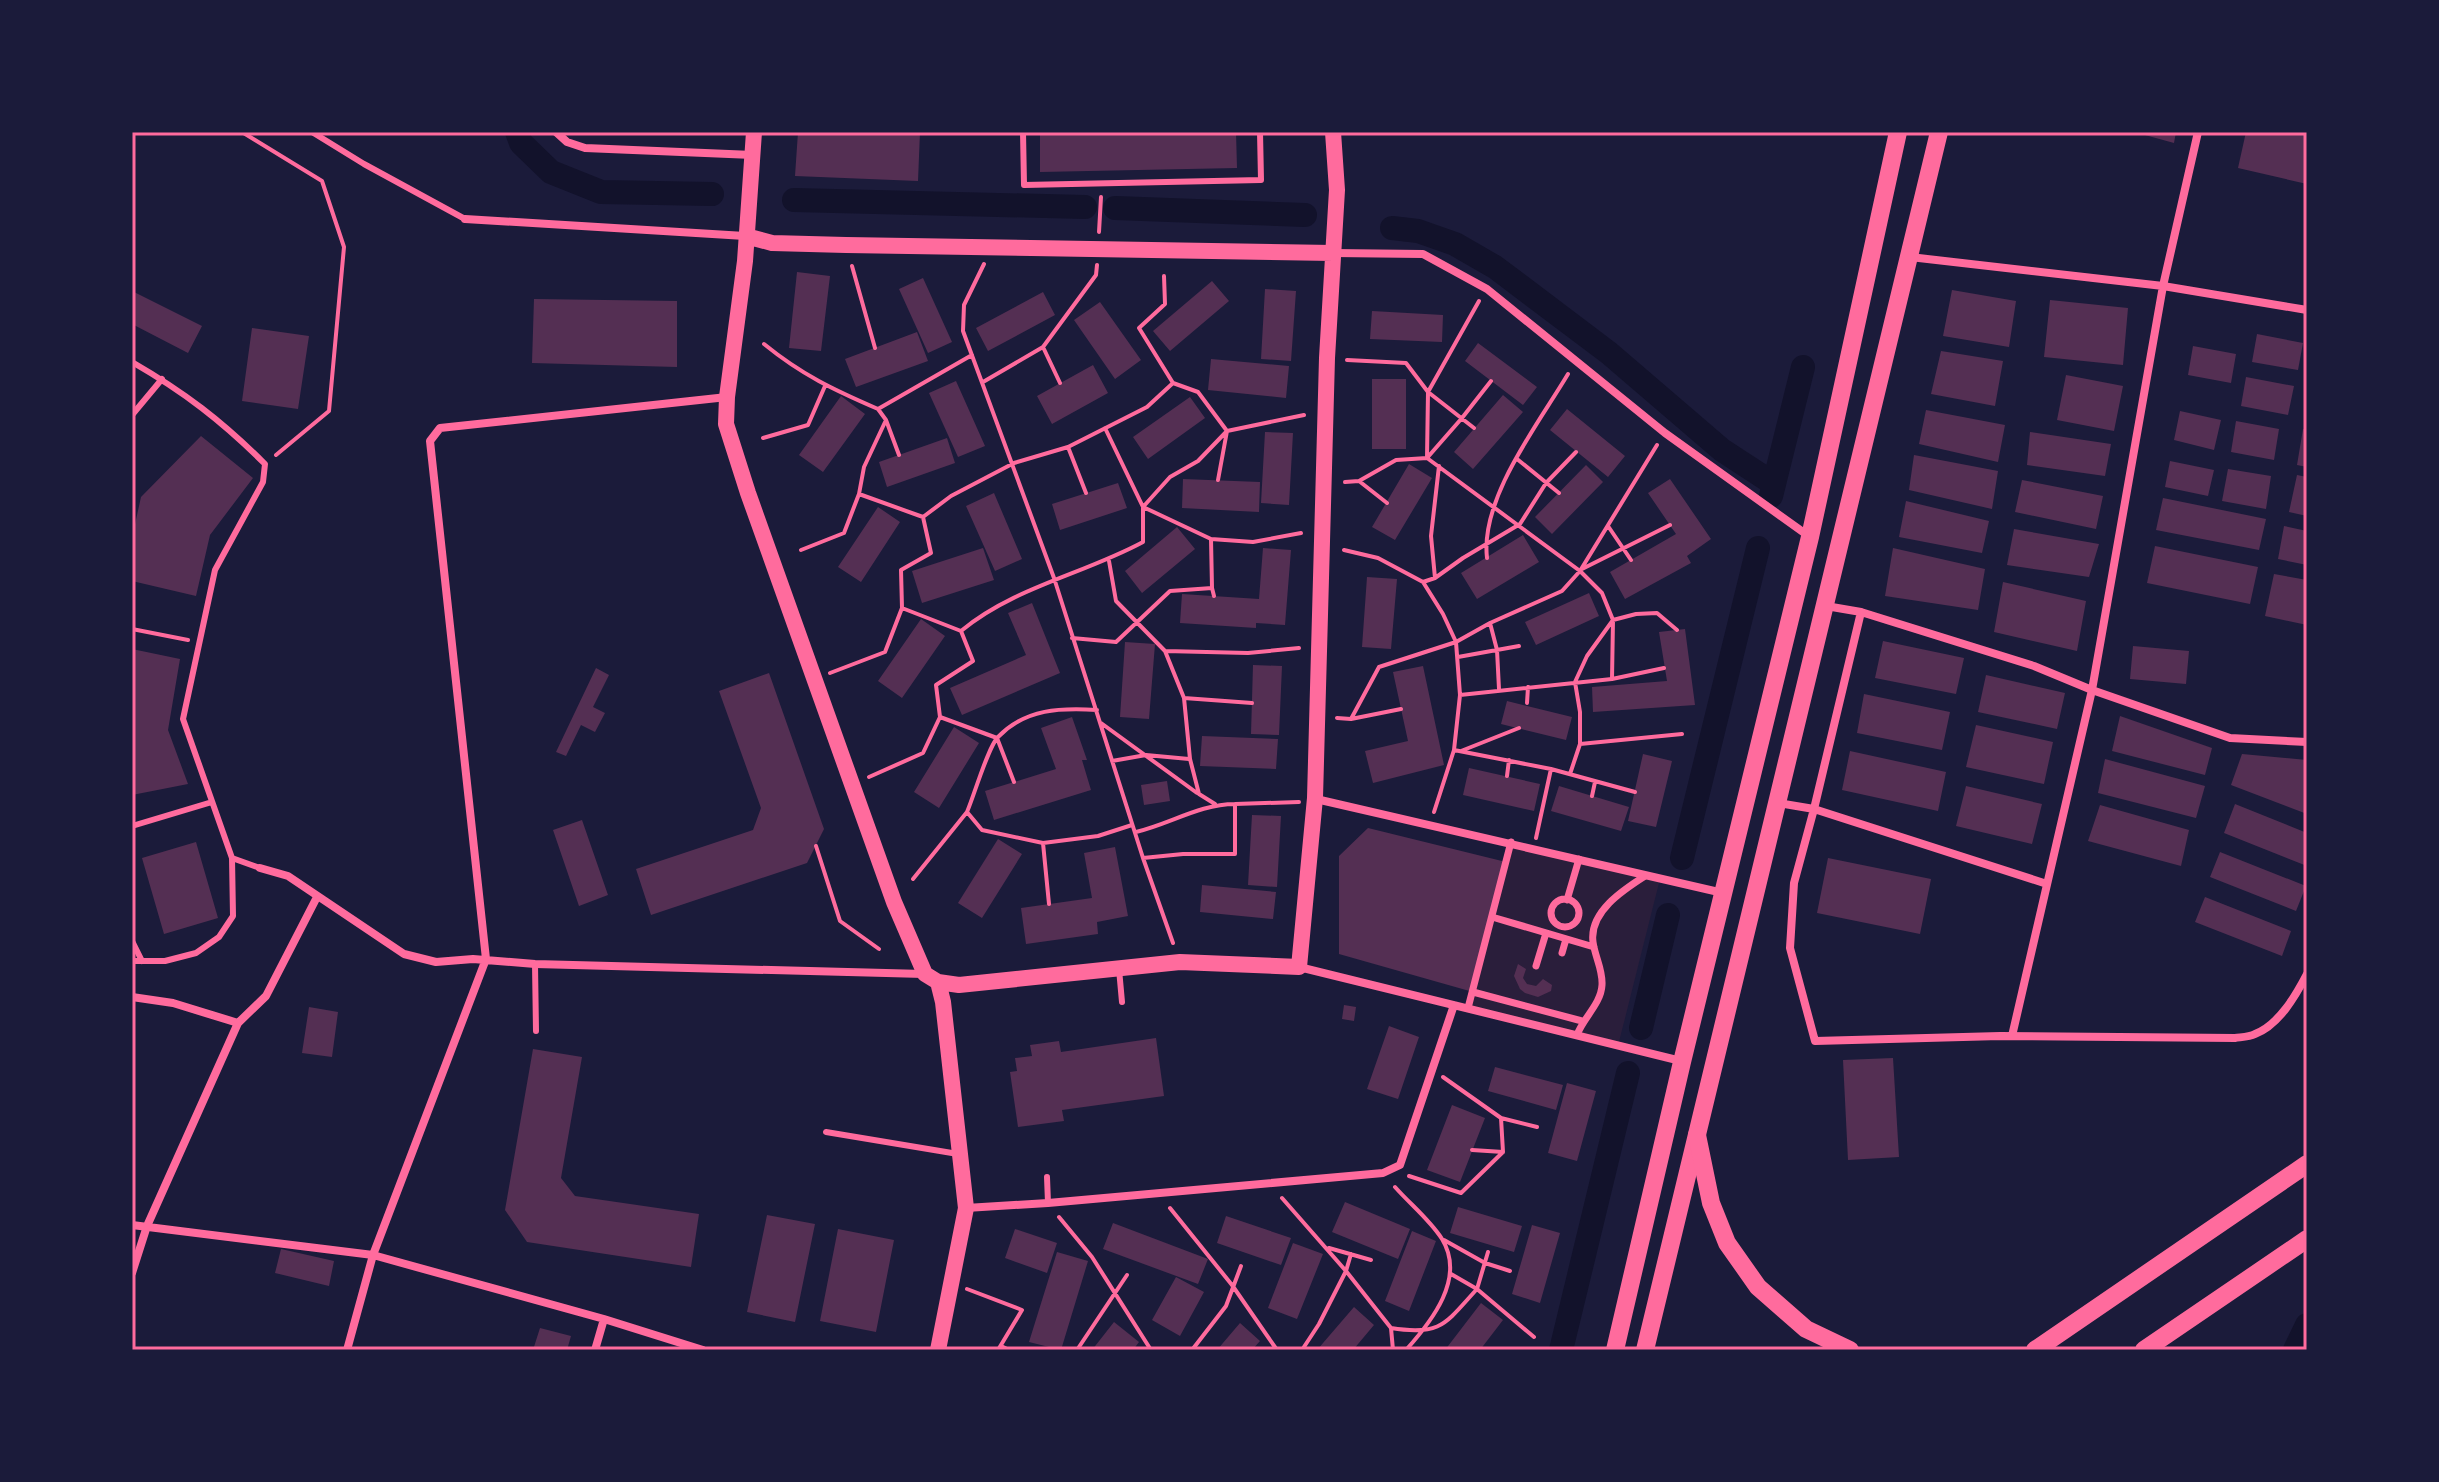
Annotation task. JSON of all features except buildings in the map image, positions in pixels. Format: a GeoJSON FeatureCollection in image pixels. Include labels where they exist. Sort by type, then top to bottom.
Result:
{"type":"FeatureCollection","features":[{"type":"Feature","properties":{"kind":"main road"},"geometry":{"type":"LineString","coordinates":[[754,132],[726,424],[894,902],[943,1002],[966,1208],[938,1350]]}},
{"type":"Feature","properties":{"kind":"main road"},"geometry":{"type":"LineString","coordinates":[[932,978],[959,985],[1180,962],[1299,967],[1315,798],[1315,715],[1337,190],[1333,132]]}},
{"type":"Feature","properties":{"kind":"main road"},"geometry":{"type":"LineString","coordinates":[[1615,1350],[1810,537],[1898,132]]}},
{"type":"Feature","properties":{"kind":"main road"},"geometry":{"type":"LineString","coordinates":[[1645,1350],[1939,132]]}},
{"type":"Feature","properties":{"kind":"main road"},"geometry":{"type":"LineString","coordinates":[[746,236],[772,243],[1333,253]]}},
{"type":"Feature","properties":{"kind":"main road"},"geometry":{"type":"LineString","coordinates":[[1697,1135],[1716,1216],[1727,1243],[1758,1287],[1806,1329],[1850,1350]]}},
{"type":"Feature","properties":{"kind":"main road"},"geometry":{"type":"LineString","coordinates":[[2035,1350],[2307,1164]]}},
{"type":"Feature","properties":{"kind":"main road"},"geometry":{"type":"LineString","coordinates":[[2144,1350],[2307,1239]]}},
{"type":"Feature","properties":{"kind":"street"},"geometry":{"type":"LineString","coordinates":[[556,132],[567,142],[585,148],[753,155]]}},
{"type":"Feature","properties":{"kind":"street"},"geometry":{"type":"LineString","coordinates":[[2012,1036],[2092,690],[2163,286],[2198,132]]}},
{"type":"Feature","properties":{"kind":"street"},"geometry":{"type":"LineString","coordinates":[[465,219],[746,236]]}},
{"type":"Feature","properties":{"kind":"street"},"geometry":{"type":"LineString","coordinates":[[1333,253],[1423,254],[1487,289],[1665,433],[1810,537]]}},
{"type":"Feature","properties":{"kind":"street"},"geometry":{"type":"LineString","coordinates":[[1910,257],[2163,286],[2307,310]]}},
{"type":"Feature","properties":{"kind":"street"},"geometry":{"type":"LineString","coordinates":[[347,1350],[373,1255],[486,959],[430,441],[440,428],[727,397]]}},
{"type":"Feature","properties":{"kind":"street"},"geometry":{"type":"LineString","coordinates":[[1825,606],[1861,612],[2034,666],[2092,690],[2230,738],[2307,742]]}},
{"type":"Feature","properties":{"kind":"street"},"geometry":{"type":"LineString","coordinates":[[1861,612],[1794,883],[1790,948],[1815,1041],[2012,1036],[2235,1038],[2257,1034],[2279,1016],[2307,974]]}},
{"type":"Feature","properties":{"kind":"street"},"geometry":{"type":"LineString","coordinates":[[1315,798],[1724,893]]}},
{"type":"Feature","properties":{"kind":"street"},"geometry":{"type":"LineString","coordinates":[[1778,803],[1814,809],[2047,884]]}},
{"type":"Feature","properties":{"kind":"street"},"geometry":{"type":"LineString","coordinates":[[1468,1008],[1511,842]]}},
{"type":"Feature","properties":{"kind":"street"},"geometry":{"type":"LineString","coordinates":[[1567,900],[1579,859]]}},
{"type":"Feature","properties":{"kind":"street"},"geometry":{"type":"LineString","coordinates":[[260,868],[288,876],[404,954],[436,962],[486,959],[535,964],[932,978]]}},
{"type":"Feature","properties":{"kind":"street"},"geometry":{"type":"LineString","coordinates":[[1577,1035],[1582,1021],[1593,1009],[1602,986],[1592,938],[1597,922],[1611,900],[1645,876]]}},
{"type":"Feature","properties":{"kind":"street"},"geometry":{"type":"LineString","coordinates":[[132,1273],[147,1226],[238,1023],[266,996],[317,897]]}},
{"type":"Feature","properties":{"kind":"street"},"geometry":{"type":"LineString","coordinates":[[1567,900],[1575,903],[1579,916],[1571,927],[1561,927],[1554,922],[1552,909],[1558,902],[1567,900]]}},
{"type":"Feature","properties":{"kind":"street"},"geometry":{"type":"LineString","coordinates":[[1579,916],[1597,922]]}},
{"type":"Feature","properties":{"kind":"street"},"geometry":{"type":"LineString","coordinates":[[1492,917],[1594,947]]}},
{"type":"Feature","properties":{"kind":"street"},"geometry":{"type":"LineString","coordinates":[[1561,927],[1562,953]]}},
{"type":"Feature","properties":{"kind":"street"},"geometry":{"type":"LineString","coordinates":[[1536,966],[1546,933]]}},
{"type":"Feature","properties":{"kind":"street"},"geometry":{"type":"LineString","coordinates":[[1299,967],[1682,1062]]}},
{"type":"Feature","properties":{"kind":"street"},"geometry":{"type":"LineString","coordinates":[[1473,992],[1582,1021]]}},
{"type":"Feature","properties":{"kind":"street"},"geometry":{"type":"LineString","coordinates":[[132,997],[173,1003],[238,1023]]}},
{"type":"Feature","properties":{"kind":"street"},"geometry":{"type":"LineString","coordinates":[[966,1208],[1383,1173],[1400,1165],[1454,1005]]}},
{"type":"Feature","properties":{"kind":"street"},"geometry":{"type":"LineString","coordinates":[[132,1225],[373,1255],[604,1319],[703,1350]]}},
{"type":"Feature","properties":{"kind":"street"},"geometry":{"type":"LineString","coordinates":[[595,1350],[604,1319]]}},
{"type":"Feature","properties":{"kind":"lane"},"geometry":{"type":"LineString","coordinates":[[312,132],[465,219]]}},
{"type":"Feature","properties":{"kind":"lane"},"geometry":{"type":"LineString","coordinates":[[1023,132],[1024,185],[1261,180],[1260,132]]}},
{"type":"Feature","properties":{"kind":"lane"},"geometry":{"type":"LineString","coordinates":[[132,362],[162,379],[229,428],[265,464],[263,482],[215,570],[183,719],[232,858],[233,916],[219,937],[196,953],[165,961],[132,961]]}},
{"type":"Feature","properties":{"kind":"lane"},"geometry":{"type":"LineString","coordinates":[[132,415],[162,379]]}},
{"type":"Feature","properties":{"kind":"lane"},"geometry":{"type":"LineString","coordinates":[[132,826],[212,802]]}},
{"type":"Feature","properties":{"kind":"lane"},"geometry":{"type":"LineString","coordinates":[[232,858],[260,868]]}},
{"type":"Feature","properties":{"kind":"lane"},"geometry":{"type":"LineString","coordinates":[[132,941],[142,961]]}},
{"type":"Feature","properties":{"kind":"lane"},"geometry":{"type":"LineString","coordinates":[[535,964],[536,1031]]}},
{"type":"Feature","properties":{"kind":"lane"},"geometry":{"type":"LineString","coordinates":[[1119,969],[1122,1002]]}},
{"type":"Feature","properties":{"kind":"lane"},"geometry":{"type":"LineString","coordinates":[[826,1132],[958,1154]]}},
{"type":"Feature","properties":{"kind":"lane"},"geometry":{"type":"LineString","coordinates":[[1047,1177],[1048,1203]]}},
{"type":"Feature","properties":{"kind":"path"},"geometry":{"type":"LineString","coordinates":[[242,132],[322,181],[344,247],[329,411],[265,464]]}},
{"type":"Feature","properties":{"kind":"path"},"geometry":{"type":"LineString","coordinates":[[992,247],[964,305],[963,331],[1054,578],[1132,825],[1174,946]]}},
{"type":"Feature","properties":{"kind":"path"},"geometry":{"type":"LineString","coordinates":[[852,266],[875,348]]}},
{"type":"Feature","properties":{"kind":"path"},"geometry":{"type":"LineString","coordinates":[[983,382],[1043,347],[1096,275]]}},
{"type":"Feature","properties":{"kind":"path"},"geometry":{"type":"LineString","coordinates":[[1164,276],[1165,304],[1139,328],[1173,383],[1198,392],[1227,431],[1218,480]]}},
{"type":"Feature","properties":{"kind":"path"},"geometry":{"type":"LineString","coordinates":[[1427,458],[1428,392],[1487,289]]}},
{"type":"Feature","properties":{"kind":"path"},"geometry":{"type":"LineString","coordinates":[[764,344],[794,369],[878,409],[886,420],[899,455]]}},
{"type":"Feature","properties":{"kind":"path"},"geometry":{"type":"LineString","coordinates":[[1043,347],[1060,383]]}},
{"type":"Feature","properties":{"kind":"path"},"geometry":{"type":"LineString","coordinates":[[878,409],[972,355]]}},
{"type":"Feature","properties":{"kind":"path"},"geometry":{"type":"LineString","coordinates":[[1347,360],[1406,363],[1428,392],[1474,428]]}},
{"type":"Feature","properties":{"kind":"path"},"geometry":{"type":"LineString","coordinates":[[1487,558],[1485,544],[1494,505],[1517,459],[1576,362]]}},
{"type":"Feature","properties":{"kind":"path"},"geometry":{"type":"LineString","coordinates":[[1427,458],[1491,381]]}},
{"type":"Feature","properties":{"kind":"path"},"geometry":{"type":"LineString","coordinates":[[923,517],[951,496],[1014,463],[1068,447],[1147,407],[1173,383]]}},
{"type":"Feature","properties":{"kind":"path"},"geometry":{"type":"LineString","coordinates":[[763,438],[808,425],[825,386]]}},
{"type":"Feature","properties":{"kind":"path"},"geometry":{"type":"LineString","coordinates":[[1143,507],[1170,477],[1198,461],[1227,431],[1304,415]]}},
{"type":"Feature","properties":{"kind":"path"},"geometry":{"type":"LineString","coordinates":[[801,550],[844,533],[859,494],[864,467],[886,420]]}},
{"type":"Feature","properties":{"kind":"path"},"geometry":{"type":"LineString","coordinates":[[961,631],[981,614],[1054,578],[1108,561],[1143,542],[1143,507],[1105,428]]}},
{"type":"Feature","properties":{"kind":"path"},"geometry":{"type":"LineString","coordinates":[[1351,719],[1379,667],[1456,642],[1562,591],[1580,571],[1665,433]]}},
{"type":"Feature","properties":{"kind":"path"},"geometry":{"type":"LineString","coordinates":[[1068,447],[1086,493]]}},
{"type":"Feature","properties":{"kind":"path"},"geometry":{"type":"LineString","coordinates":[[1423,582],[1435,578],[1520,524],[1546,483],[1576,452]]}},
{"type":"Feature","properties":{"kind":"path"},"geometry":{"type":"LineString","coordinates":[[1345,482],[1359,481],[1396,460],[1427,458],[1520,524],[1580,571],[1602,593],[1613,620],[1612,679]]}},
{"type":"Feature","properties":{"kind":"path"},"geometry":{"type":"LineString","coordinates":[[1517,459],[1559,493]]}},
{"type":"Feature","properties":{"kind":"path"},"geometry":{"type":"LineString","coordinates":[[1435,578],[1431,536],[1439,466]]}},
{"type":"Feature","properties":{"kind":"path"},"geometry":{"type":"LineString","coordinates":[[1359,481],[1387,503]]}},
{"type":"Feature","properties":{"kind":"path"},"geometry":{"type":"LineString","coordinates":[[859,494],[923,517]]}},
{"type":"Feature","properties":{"kind":"path"},"geometry":{"type":"LineString","coordinates":[[1143,507],[1211,539],[1253,542],[1301,533]]}},
{"type":"Feature","properties":{"kind":"path"},"geometry":{"type":"LineString","coordinates":[[814,679],[885,652],[902,608],[901,570],[931,553],[923,517]]}},
{"type":"Feature","properties":{"kind":"path"},"geometry":{"type":"LineString","coordinates":[[1580,571],[1670,525]]}},
{"type":"Feature","properties":{"kind":"path"},"geometry":{"type":"LineString","coordinates":[[1608,526],[1631,560]]}},
{"type":"Feature","properties":{"kind":"path"},"geometry":{"type":"LineString","coordinates":[[1211,539],[1214,596]]}},
{"type":"Feature","properties":{"kind":"path"},"geometry":{"type":"LineString","coordinates":[[1344,550],[1378,558],[1423,582],[1456,642],[1460,695],[1457,751],[1437,807],[1427,824]]}},
{"type":"Feature","properties":{"kind":"path"},"geometry":{"type":"LineString","coordinates":[[1108,561],[1116,601],[1165,651],[1184,698],[1190,759],[1199,794]]}},
{"type":"Feature","properties":{"kind":"path"},"geometry":{"type":"LineString","coordinates":[[1072,638],[1116,642],[1170,591],[1212,588]]}},
{"type":"Feature","properties":{"kind":"path"},"geometry":{"type":"LineString","coordinates":[[853,785],[923,753],[940,717],[936,685],[973,661],[961,631],[902,608]]}},
{"type":"Feature","properties":{"kind":"path"},"geometry":{"type":"LineString","coordinates":[[1570,774],[1580,744],[1580,712],[1575,682],[1587,656],[1613,620],[1657,613],[1677,630]]}},
{"type":"Feature","properties":{"kind":"path"},"geometry":{"type":"LineString","coordinates":[[1490,623],[1497,650],[1499,689]]}},
{"type":"Feature","properties":{"kind":"path"},"geometry":{"type":"LineString","coordinates":[[132,629],[199,642]]}},
{"type":"Feature","properties":{"kind":"path"},"geometry":{"type":"LineString","coordinates":[[1458,657],[1519,646]]}},
{"type":"Feature","properties":{"kind":"path"},"geometry":{"type":"LineString","coordinates":[[1165,651],[1248,653],[1299,648]]}},
{"type":"Feature","properties":{"kind":"path"},"geometry":{"type":"LineString","coordinates":[[1460,695],[1612,679],[1664,668]]}},
{"type":"Feature","properties":{"kind":"path"},"geometry":{"type":"LineString","coordinates":[[1527,703],[1528,687]]}},
{"type":"Feature","properties":{"kind":"path"},"geometry":{"type":"LineString","coordinates":[[1184,698],[1252,703]]}},
{"type":"Feature","properties":{"kind":"path"},"geometry":{"type":"LineString","coordinates":[[913,879],[967,812],[997,738],[1032,713],[1065,708],[1097,710]]}},
{"type":"Feature","properties":{"kind":"path"},"geometry":{"type":"LineString","coordinates":[[1333,717],[1351,719],[1401,709]]}},
{"type":"Feature","properties":{"kind":"path"},"geometry":{"type":"LineString","coordinates":[[940,717],[997,738],[1014,782]]}},
{"type":"Feature","properties":{"kind":"path"},"geometry":{"type":"LineString","coordinates":[[1101,723],[1215,804]]}},
{"type":"Feature","properties":{"kind":"path"},"geometry":{"type":"LineString","coordinates":[[1457,751],[1519,728]]}},
{"type":"Feature","properties":{"kind":"path"},"geometry":{"type":"LineString","coordinates":[[1580,744],[1682,734]]}},
{"type":"Feature","properties":{"kind":"path"},"geometry":{"type":"LineString","coordinates":[[1457,751],[1551,769],[1635,792]]}},
{"type":"Feature","properties":{"kind":"path"},"geometry":{"type":"LineString","coordinates":[[1112,761],[1146,755],[1190,759]]}},
{"type":"Feature","properties":{"kind":"path"},"geometry":{"type":"LineString","coordinates":[[1507,776],[1509,760]]}},
{"type":"Feature","properties":{"kind":"path"},"geometry":{"type":"LineString","coordinates":[[1534,848],[1551,769]]}},
{"type":"Feature","properties":{"kind":"path"},"geometry":{"type":"LineString","coordinates":[[1592,796],[1595,782]]}},
{"type":"Feature","properties":{"kind":"path"},"geometry":{"type":"LineString","coordinates":[[1136,832],[1215,804],[1293,804],[1315,798]]}},
{"type":"Feature","properties":{"kind":"path"},"geometry":{"type":"LineString","coordinates":[[1143,858],[1235,854],[1235,804]]}},
{"type":"Feature","properties":{"kind":"path"},"geometry":{"type":"LineString","coordinates":[[967,812],[982,830],[1043,843],[1098,836],[1132,825]]}},
{"type":"Feature","properties":{"kind":"path"},"geometry":{"type":"LineString","coordinates":[[1043,843],[1049,904]]}},
{"type":"Feature","properties":{"kind":"path"},"geometry":{"type":"LineString","coordinates":[[816,846],[840,921],[879,949]]}},
{"type":"Feature","properties":{"kind":"path"},"geometry":{"type":"LineString","coordinates":[[1434,1071],[1501,1118],[1537,1127]]}},
{"type":"Feature","properties":{"kind":"path"},"geometry":{"type":"LineString","coordinates":[[1400,1165],[1409,1177],[1461,1193],[1503,1152],[1501,1118]]}},
{"type":"Feature","properties":{"kind":"path"},"geometry":{"type":"LineString","coordinates":[[1472,1150],[1503,1152]]}},
{"type":"Feature","properties":{"kind":"path"},"geometry":{"type":"LineString","coordinates":[[1395,1187],[1442,1239],[1485,1263],[1510,1271]]}},
{"type":"Feature","properties":{"kind":"path"},"geometry":{"type":"LineString","coordinates":[[1282,1198],[1327,1247],[1391,1328],[1393,1350]]}},
{"type":"Feature","properties":{"kind":"path"},"geometry":{"type":"LineString","coordinates":[[1170,1208],[1232,1285],[1277,1350]]}},
{"type":"Feature","properties":{"kind":"path"},"geometry":{"type":"LineString","coordinates":[[1057,1215],[1092,1257],[1151,1350]]}},
{"type":"Feature","properties":{"kind":"path"},"geometry":{"type":"LineString","coordinates":[[1406,1350],[1446,1293],[1451,1274],[1442,1239]]}},
{"type":"Feature","properties":{"kind":"path"},"geometry":{"type":"LineString","coordinates":[[1327,1247],[1371,1260]]}},
{"type":"Feature","properties":{"kind":"path"},"geometry":{"type":"LineString","coordinates":[[1391,1328],[1419,1333],[1432,1331],[1448,1321],[1477,1289],[1488,1252]]}},
{"type":"Feature","properties":{"kind":"path"},"geometry":{"type":"LineString","coordinates":[[1302,1350],[1319,1324],[1346,1271],[1351,1254]]}},
{"type":"Feature","properties":{"kind":"path"},"geometry":{"type":"LineString","coordinates":[[1192,1350],[1226,1306],[1241,1266]]}},
{"type":"Feature","properties":{"kind":"path"},"geometry":{"type":"LineString","coordinates":[[1451,1274],[1477,1289],[1534,1337]]}},
{"type":"Feature","properties":{"kind":"path"},"geometry":{"type":"LineString","coordinates":[[1077,1350],[1127,1275]]}},
{"type":"Feature","properties":{"kind":"path"},"geometry":{"type":"LineString","coordinates":[[965,1289],[1022,1310],[1000,1348],[1009,1350]]}},
{"type":"Feature","properties":{"kind":"shaded area"},"geometry":{"type":"Polygon","coordinates":[[[1511,842],[1660,879],[1618,1046],[1468,1008],[1511,842]]]}},
{"type":"Feature","properties":{"kind":"waterway"},"geometry":{"type":"LineString","coordinates":[[517,132],[521,143],[551,172],[601,192],[712,194]]}},
{"type":"Feature","properties":{"kind":"waterway"},"geometry":{"type":"LineString","coordinates":[[794,200],[1085,207]]}},
{"type":"Feature","properties":{"kind":"waterway"},"geometry":{"type":"LineString","coordinates":[[1115,208],[1305,215]]}},
{"type":"Feature","properties":{"kind":"waterway"},"geometry":{"type":"LineString","coordinates":[[1392,228],[1418,231],[1455,244],[1495,267],[1609,353],[1722,450],[1774,484]]}},
{"type":"Feature","properties":{"kind":"waterway"},"geometry":{"type":"LineString","coordinates":[[1771,496],[1803,367]]}},
{"type":"Feature","properties":{"kind":"waterway"},"geometry":{"type":"LineString","coordinates":[[1682,858],[1758,548]]}},
{"type":"Feature","properties":{"kind":"waterway"},"geometry":{"type":"LineString","coordinates":[[1641,1028],[1668,915]]}},
{"type":"Feature","properties":{"kind":"waterway"},"geometry":{"type":"LineString","coordinates":[[1561,1350],[1628,1073]]}},
{"type":"Feature","properties":{"kind":"waterway"},"geometry":{"type":"LineString","coordinates":[[2295,1350],[2307,1325]]}}]}
